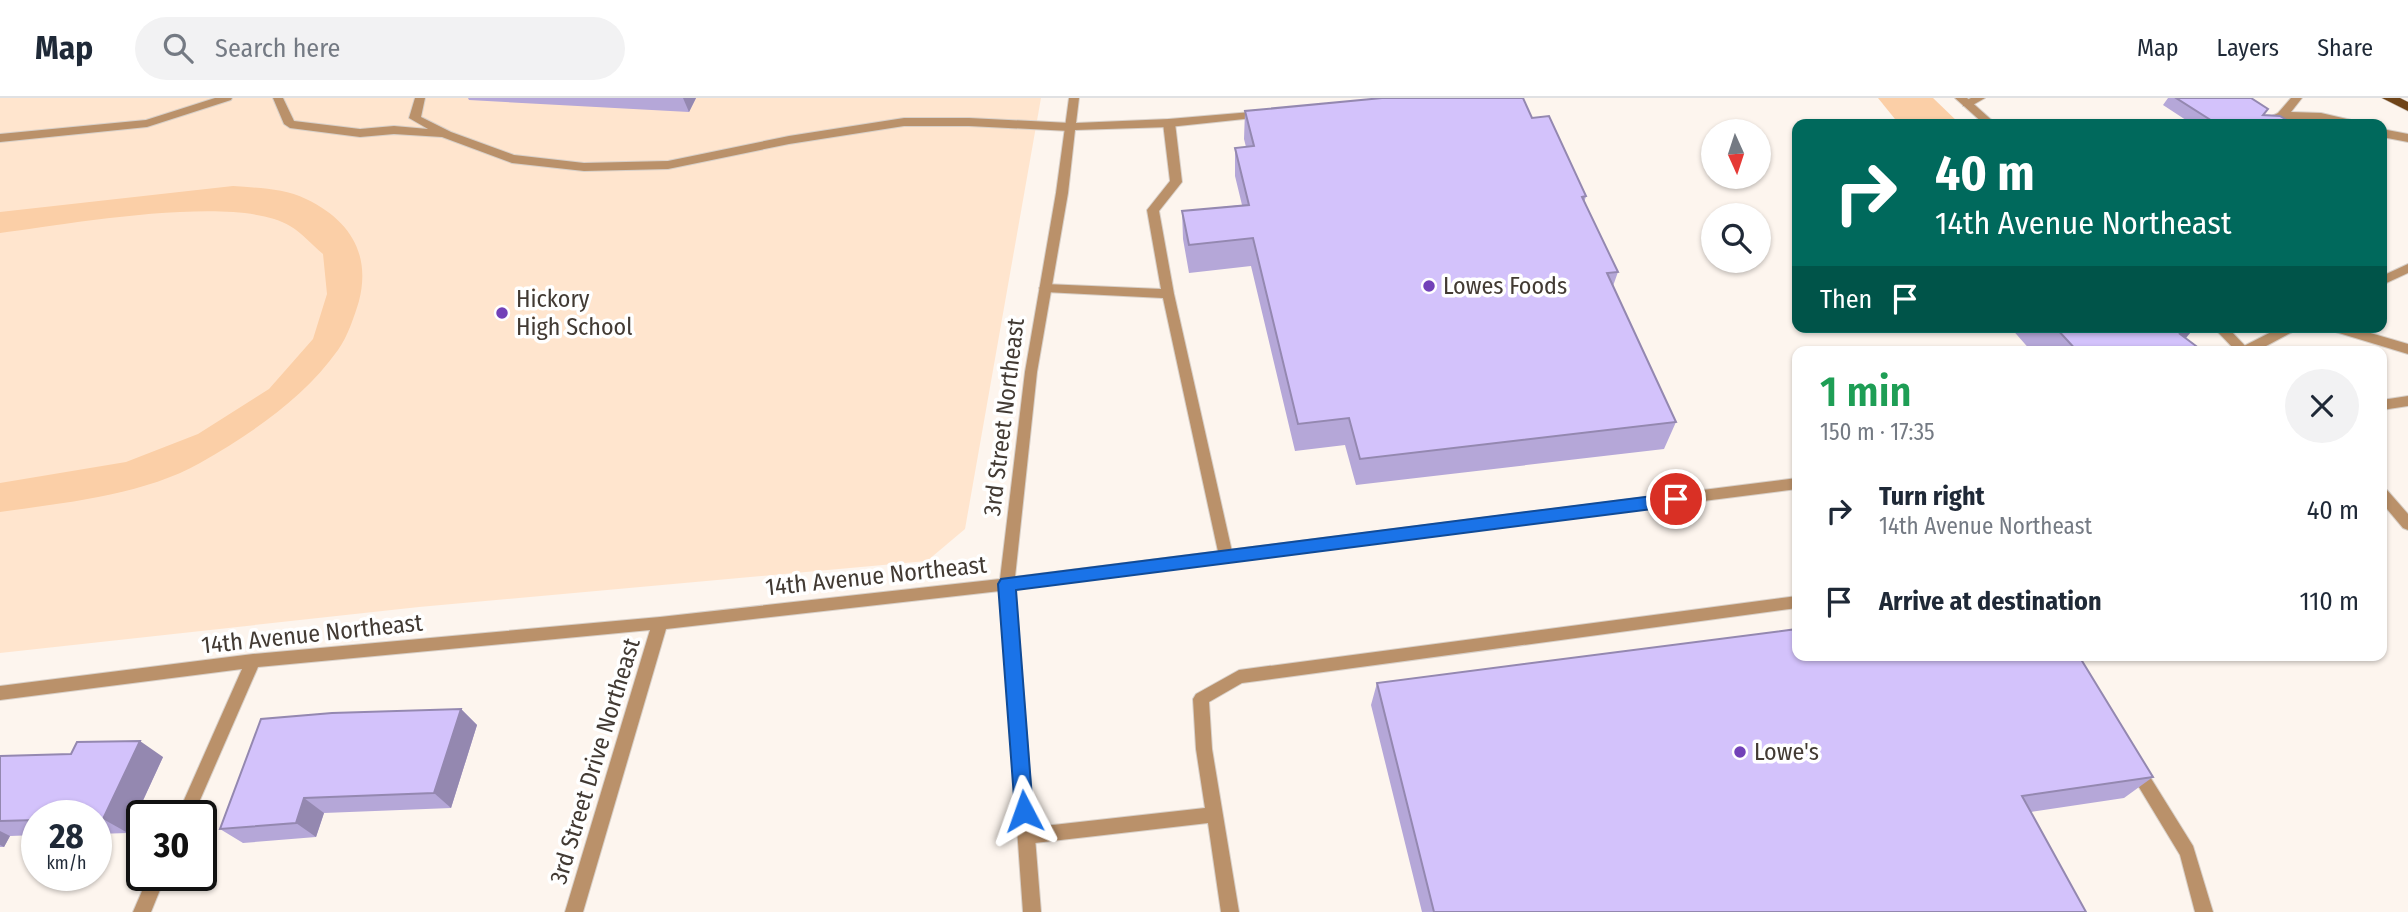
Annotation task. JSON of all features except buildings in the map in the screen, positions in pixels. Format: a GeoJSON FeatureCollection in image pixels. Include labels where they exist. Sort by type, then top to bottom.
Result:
{"type":"FeatureCollection","features":[{"type":"Feature","properties":{"kind":"main road"},"geometry":{"type":"LineString","coordinates":[[2389,98],[2408,107]]}},
{"type":"Feature","properties":{"kind":"street"},"geometry":{"type":"LineString","coordinates":[[0,138],[147,123],[227,98]]}},
{"type":"Feature","properties":{"kind":"street"},"geometry":{"type":"LineString","coordinates":[[278,98],[290,124],[360,134],[394,130],[447,135]]}},
{"type":"Feature","properties":{"kind":"street"},"geometry":{"type":"LineString","coordinates":[[420,98],[415,118],[447,135],[512,159],[584,167],[668,166],[789,140],[904,122],[945,121],[1070,127],[1169,123],[1271,113]]}},
{"type":"Feature","properties":{"kind":"street","name":"3rd Street Northeast"},"geometry":{"type":"LineString","coordinates":[[1032,912],[1007,584],[1031,372],[1074,98]]}},
{"type":"Feature","properties":{"kind":"street"},"geometry":{"type":"LineString","coordinates":[[1963,101],[1980,98]]}},
{"type":"Feature","properties":{"kind":"street"},"geometry":{"type":"LineString","coordinates":[[2273,119],[2282,115],[2297,98]]}},
{"type":"Feature","properties":{"kind":"street"},"geometry":{"type":"LineString","coordinates":[[1963,101],[1984,119]]}},
{"type":"Feature","properties":{"kind":"street"},"geometry":{"type":"LineString","coordinates":[[2282,115],[2289,119]]}},
{"type":"Feature","properties":{"kind":"street"},"geometry":{"type":"LineString","coordinates":[[2282,115],[2334,119]]}},
{"type":"Feature","properties":{"kind":"street"},"geometry":{"type":"LineString","coordinates":[[1169,123],[1176,182],[1153,210],[1168,294],[1226,556]]}},
{"type":"Feature","properties":{"kind":"street"},"geometry":{"type":"LineString","coordinates":[[2387,134],[2408,138]]}},
{"type":"Feature","properties":{"kind":"street"},"geometry":{"type":"LineString","coordinates":[[2387,278],[2408,268]]}},
{"type":"Feature","properties":{"kind":"street"},"geometry":{"type":"LineString","coordinates":[[1045,288],[1168,294]]}},
{"type":"Feature","properties":{"kind":"street"},"geometry":{"type":"LineString","coordinates":[[2226,333],[2240,346]]}},
{"type":"Feature","properties":{"kind":"street"},"geometry":{"type":"LineString","coordinates":[[2255,346],[2280,333]]}},
{"type":"Feature","properties":{"kind":"street"},"geometry":{"type":"LineString","coordinates":[[2353,333],[2408,349]]}},
{"type":"Feature","properties":{"kind":"street"},"geometry":{"type":"LineString","coordinates":[[2387,404],[2408,401]]}},
{"type":"Feature","properties":{"kind":"street","name":"14th Avenue Northeast"},"geometry":{"type":"LineString","coordinates":[[0,693],[253,662],[660,623],[1007,584],[1792,485]]}},
{"type":"Feature","properties":{"kind":"street"},"geometry":{"type":"LineString","coordinates":[[2387,500],[2408,524]]}},
{"type":"Feature","properties":{"kind":"street"},"geometry":{"type":"LineString","coordinates":[[1230,912],[1204,749],[1201,699],[1239,677],[1792,603]]}},
{"type":"Feature","properties":{"kind":"street","name":"3rd Street Drive Northeast"},"geometry":{"type":"LineString","coordinates":[[573,912],[660,623]]}},
{"type":"Feature","properties":{"kind":"street"},"geometry":{"type":"LineString","coordinates":[[192,800],[253,662]]}},
{"type":"Feature","properties":{"kind":"street"},"geometry":{"type":"LineString","coordinates":[[2131,760],[2187,852],[2204,912]]}},
{"type":"Feature","properties":{"kind":"street"},"geometry":{"type":"LineString","coordinates":[[1026,836],[1214,815]]}},
{"type":"Feature","properties":{"kind":"street"},"geometry":{"type":"LineString","coordinates":[[142,912],[151,891]]}},
{"type":"Feature","properties":{"kind":"shaded area","name":"Hickory High School"},"geometry":{"type":"Polygon","coordinates":[[[0,98],[1041,98],[965,529],[927,561],[419,607],[0,653],[0,98]]]}},
{"type":"Feature","properties":{"kind":"shaded area"},"geometry":{"type":"Polygon","coordinates":[[[1878,98],[1933,98],[1955,119],[1895,119],[1878,98]]]}},
{"type":"Feature","properties":{"kind":"shaded area"},"geometry":{"type":"Polygon","coordinates":[[[233,186],[298,195],[335,217],[354,240],[362,268],[362,284],[353,320],[338,350],[309,384],[275,414],[219,452],[178,474],[103,496],[0,512],[0,483],[126,462],[198,434],[269,389],[313,339],[327,294],[323,254],[290,226],[265,216],[231,212],[150,214],[0,233],[0,212],[233,186]]]}},
{"type":"Feature","properties":{"kind":"place","name":"Lowes Foods"},"geometry":{"type":"Point","coordinates":[1429,286]}},
{"type":"Feature","properties":{"kind":"place","name":"Hickory High School"},"geometry":{"type":"Point","coordinates":[502,313]}},
{"type":"Feature","properties":{"kind":"place","name":"Lowe's"},"geometry":{"type":"Point","coordinates":[1740,752]}},
{"type":"Feature","properties":{"kind":"route"},"geometry":{"type":"LineString","coordinates":[[1024,811],[1007,584],[1676,499]]}}]}
